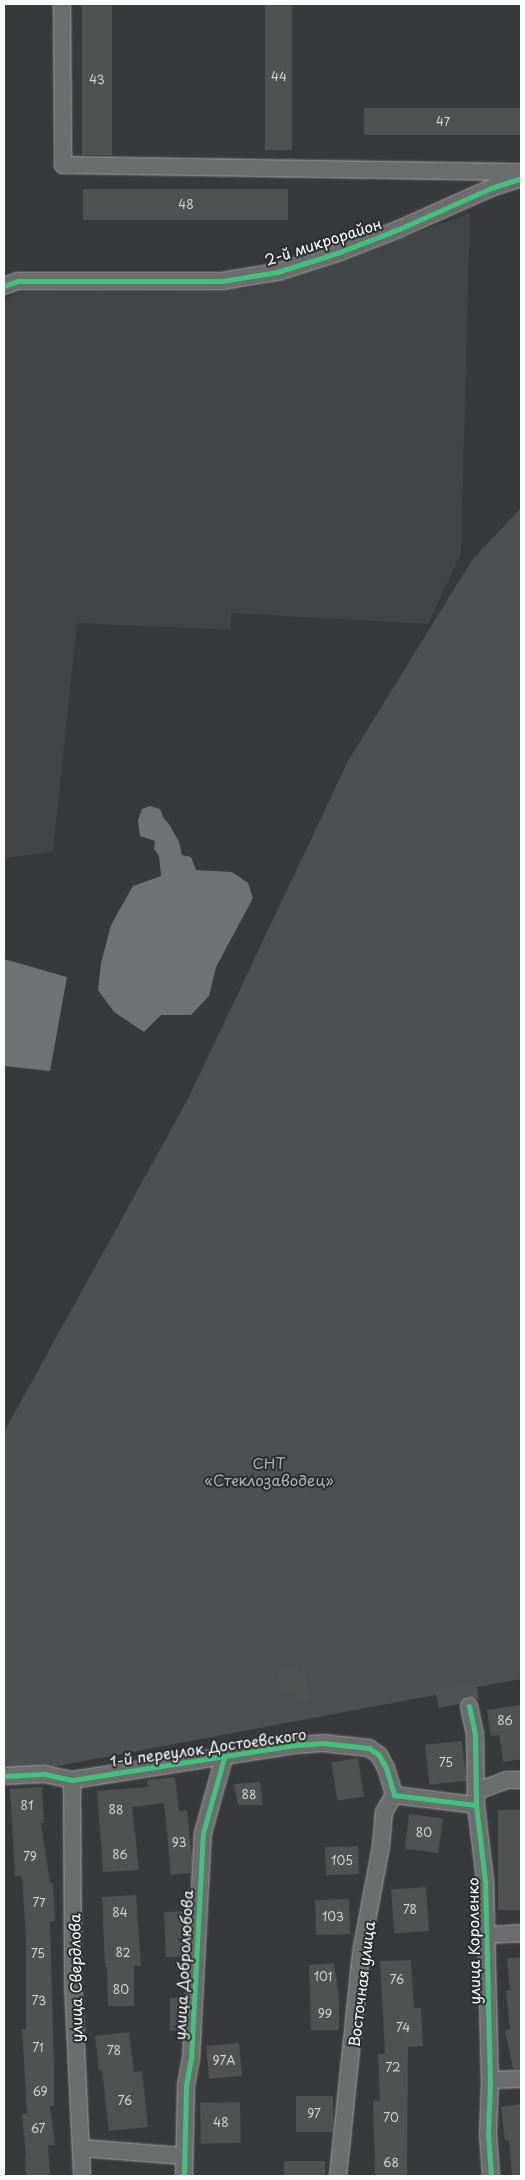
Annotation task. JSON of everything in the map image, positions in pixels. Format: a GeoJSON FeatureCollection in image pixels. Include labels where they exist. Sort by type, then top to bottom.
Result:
{"type":"FeatureCollection","features":[{"type":"Feature","properties":{"kind":"street"},"geometry":{"type":"LineString","coordinates":[[62,4],[63,165],[521,172]]}},
{"type":"Feature","properties":{"kind":"street","name":"2-й микрорайон"},"geometry":{"type":"LineString","coordinates":[[4,286],[18,281],[222,281],[277,272],[348,249],[491,188],[521,178]]}},
{"type":"Feature","properties":{"kind":"street","name":"улица Короленко"},"geometry":{"type":"LineString","coordinates":[[469,1706],[475,1734],[476,1798],[485,1880],[490,2080],[488,2134],[491,2176]]}},
{"type":"Feature","properties":{"kind":"street","name":"1-й переулок Достоевского"},"geometry":{"type":"LineString","coordinates":[[4,1776],[44,1774],[72,1780],[224,1758],[296,1745],[323,1743],[369,1748],[379,1755],[386,1768],[394,1795]]}},
{"type":"Feature","properties":{"kind":"street","name":"улица Добролюбова"},"geometry":{"type":"LineString","coordinates":[[184,2176],[186,2086],[191,2058],[203,1833],[224,1758]]}},
{"type":"Feature","properties":{"kind":"street","name":"улица Свердлова"},"geometry":{"type":"LineString","coordinates":[[72,1780],[73,1982],[82,2176]]}},
{"type":"Feature","properties":{"kind":"street"},"geometry":{"type":"LineString","coordinates":[[394,1795],[476,1798],[507,1780],[521,1780]]}},
{"type":"Feature","properties":{"kind":"street","name":"Восточная улица"},"geometry":{"type":"LineString","coordinates":[[338,2176],[361,1953],[381,1846],[384,1812],[394,1795]]}},
{"type":"Feature","properties":{"kind":"street"},"geometry":{"type":"LineString","coordinates":[[486,1935],[521,1933]]}},
{"type":"Feature","properties":{"kind":"street"},"geometry":{"type":"LineString","coordinates":[[490,2080],[521,2079]]}},
{"type":"Feature","properties":{"kind":"street"},"geometry":{"type":"LineString","coordinates":[[81,2148],[183,2156]]}},
{"type":"Feature","properties":{"kind":"shaded area"},"geometry":{"type":"Polygon","coordinates":[[[470,213],[461,553],[428,624],[231,613],[231,630],[77,623],[53,852],[4,858],[4,299],[20,292],[217,290],[255,287],[339,261],[470,213]]]}},
{"type":"Feature","properties":{"kind":"shaded area"},"geometry":{"type":"Polygon","coordinates":[[[150,806],[160,809],[179,842],[182,855],[191,857],[196,870],[232,872],[248,883],[253,898],[216,967],[209,996],[191,1015],[161,1015],[144,1032],[114,1012],[98,990],[101,963],[111,925],[133,886],[161,876],[159,856],[154,849],[155,841],[140,836],[138,820],[142,809],[150,806]]]}},
{"type":"Feature","properties":{"kind":"shaded area"},"geometry":{"type":"Polygon","coordinates":[[[4,959],[67,977],[50,1071],[4,1066],[4,959]]]}},
{"type":"Feature","properties":{"kind":"green space","name":"СНТ «Стеклозаводец»"},"geometry":{"type":"Polygon","coordinates":[[[521,508],[521,1679],[4,1776],[4,1432],[189,1097],[348,761],[472,560],[521,508]]]}},
{"type":"Feature","properties":{"kind":"building"},"geometry":{"type":"Polygon","coordinates":[[[82,4],[112,4],[112,155],[82,155],[82,4]]]}},
{"type":"Feature","properties":{"kind":"building"},"geometry":{"type":"Polygon","coordinates":[[[265,4],[292,4],[292,150],[265,150],[265,4]]]}},
{"type":"Feature","properties":{"kind":"building"},"geometry":{"type":"Polygon","coordinates":[[[364,108],[521,108],[521,135],[364,135],[364,108]]]}},
{"type":"Feature","properties":{"kind":"building"},"geometry":{"type":"Polygon","coordinates":[[[83,189],[288,189],[288,220],[83,220],[83,189]]]}},
{"type":"Feature","properties":{"kind":"building"},"geometry":{"type":"Polygon","coordinates":[[[298,1666],[299,1672],[305,1671],[309,1699],[296,1701],[295,1690],[281,1692],[277,1669],[298,1666]]]}},
{"type":"Feature","properties":{"kind":"building"},"geometry":{"type":"Polygon","coordinates":[[[476,1683],[479,1700],[467,1696],[459,1704],[439,1708],[435,1691],[476,1683]]]}},
{"type":"Feature","properties":{"kind":"building"},"geometry":{"type":"Polygon","coordinates":[[[521,1705],[521,1759],[503,1762],[499,1735],[491,1736],[487,1710],[521,1705]]]}},
{"type":"Feature","properties":{"kind":"building"},"geometry":{"type":"Polygon","coordinates":[[[462,1741],[466,1781],[429,1785],[425,1745],[462,1741]]]}},
{"type":"Feature","properties":{"kind":"building"},"geometry":{"type":"Polygon","coordinates":[[[358,1758],[364,1797],[337,1801],[331,1762],[358,1758]]]}},
{"type":"Feature","properties":{"kind":"building"},"geometry":{"type":"Polygon","coordinates":[[[175,1777],[179,1811],[187,1810],[192,1857],[191,1873],[171,1875],[164,1803],[132,1807],[139,1870],[103,1872],[97,1791],[148,1787],[147,1780],[175,1777]]]}},
{"type":"Feature","properties":{"kind":"building"},"geometry":{"type":"Polygon","coordinates":[[[260,1782],[263,1805],[238,1805],[234,1784],[260,1782]]]}},
{"type":"Feature","properties":{"kind":"building"},"geometry":{"type":"Polygon","coordinates":[[[42,1787],[44,1823],[41,1823],[50,1883],[53,1883],[55,1921],[50,1922],[54,2106],[50,2106],[55,2145],[48,2145],[50,2176],[26,2176],[22,2114],[27,2113],[22,2029],[26,2029],[26,1939],[22,1876],[15,1876],[10,1789],[42,1787]]]}},
{"type":"Feature","properties":{"kind":"building"},"geometry":{"type":"Polygon","coordinates":[[[498,1810],[521,1810],[521,1910],[498,1910],[498,1810]]]}},
{"type":"Feature","properties":{"kind":"building"},"geometry":{"type":"Polygon","coordinates":[[[409,1814],[443,1818],[438,1853],[405,1849],[409,1814]]]}},
{"type":"Feature","properties":{"kind":"building"},"geometry":{"type":"Polygon","coordinates":[[[358,1846],[359,1874],[326,1875],[325,1847],[358,1846]]]}},
{"type":"Feature","properties":{"kind":"building"},"geometry":{"type":"Polygon","coordinates":[[[426,1887],[429,1931],[394,1933],[391,1889],[426,1887]]]}},
{"type":"Feature","properties":{"kind":"building"},"geometry":{"type":"Polygon","coordinates":[[[136,1895],[141,1966],[134,1966],[134,2006],[108,2006],[102,1897],[136,1895]]]}},
{"type":"Feature","properties":{"kind":"building"},"geometry":{"type":"Polygon","coordinates":[[[349,1899],[350,1934],[316,1935],[315,1900],[349,1899]]]}},
{"type":"Feature","properties":{"kind":"building"},"geometry":{"type":"Polygon","coordinates":[[[189,1911],[186,1957],[166,1957],[164,1912],[189,1911]]]}},
{"type":"Feature","properties":{"kind":"building"},"geometry":{"type":"Polygon","coordinates":[[[521,1957],[521,2069],[513,2069],[505,2030],[510,2029],[506,1991],[510,1990],[507,1959],[521,1957]]]}},
{"type":"Feature","properties":{"kind":"building"},"geometry":{"type":"Polygon","coordinates":[[[411,1960],[414,2008],[421,2008],[423,2046],[408,2047],[407,2176],[375,2176],[373,2100],[380,2101],[378,2054],[385,2054],[380,1961],[411,1960]]]}},
{"type":"Feature","properties":{"kind":"building"},"geometry":{"type":"Polygon","coordinates":[[[334,1963],[339,1998],[339,2030],[311,2030],[309,1965],[334,1963]]]}},
{"type":"Feature","properties":{"kind":"building"},"geometry":{"type":"Polygon","coordinates":[[[170,1998],[184,1998],[182,2030],[170,2031],[170,1998]]]}},
{"type":"Feature","properties":{"kind":"building"},"geometry":{"type":"Polygon","coordinates":[[[129,2032],[134,2072],[142,2071],[148,2127],[109,2131],[102,2070],[99,2071],[95,2036],[129,2032]]]}},
{"type":"Feature","properties":{"kind":"building"},"geometry":{"type":"Polygon","coordinates":[[[239,2043],[242,2076],[209,2079],[206,2046],[239,2043]]]}},
{"type":"Feature","properties":{"kind":"building"},"geometry":{"type":"Polygon","coordinates":[[[296,2096],[333,2096],[333,2132],[296,2132],[296,2096]]]}},
{"type":"Feature","properties":{"kind":"building"},"geometry":{"type":"Polygon","coordinates":[[[240,2102],[241,2143],[201,2144],[200,2103],[240,2102]]]}},
{"type":"Feature","properties":{"kind":"building"},"geometry":{"type":"Polygon","coordinates":[[[521,2104],[521,2176],[512,2176],[509,2140],[505,2141],[501,2107],[521,2104]]]}},
{"type":"Feature","properties":{"kind":"building"},"geometry":{"type":"Polygon","coordinates":[[[284,2161],[325,2161],[325,2176],[284,2176],[284,2161]]]}},
{"type":"Feature","properties":{"kind":"cycle path"},"geometry":{"type":"LineString","coordinates":[[4,286],[18,281],[222,281],[277,272],[340,252],[399,229],[491,188],[521,178]]}},
{"type":"Feature","properties":{"kind":"cycle path"},"geometry":{"type":"LineString","coordinates":[[469,1706],[475,1734],[476,1805],[485,1880],[490,2080],[488,2134],[491,2176]]}},
{"type":"Feature","properties":{"kind":"cycle path"},"geometry":{"type":"LineString","coordinates":[[4,1776],[44,1774],[72,1780],[296,1745],[323,1743],[369,1748],[379,1755],[386,1768],[394,1795],[476,1805]]}},
{"type":"Feature","properties":{"kind":"cycle path"},"geometry":{"type":"LineString","coordinates":[[184,2176],[186,2086],[191,2059],[203,1833],[224,1758]]}}]}
